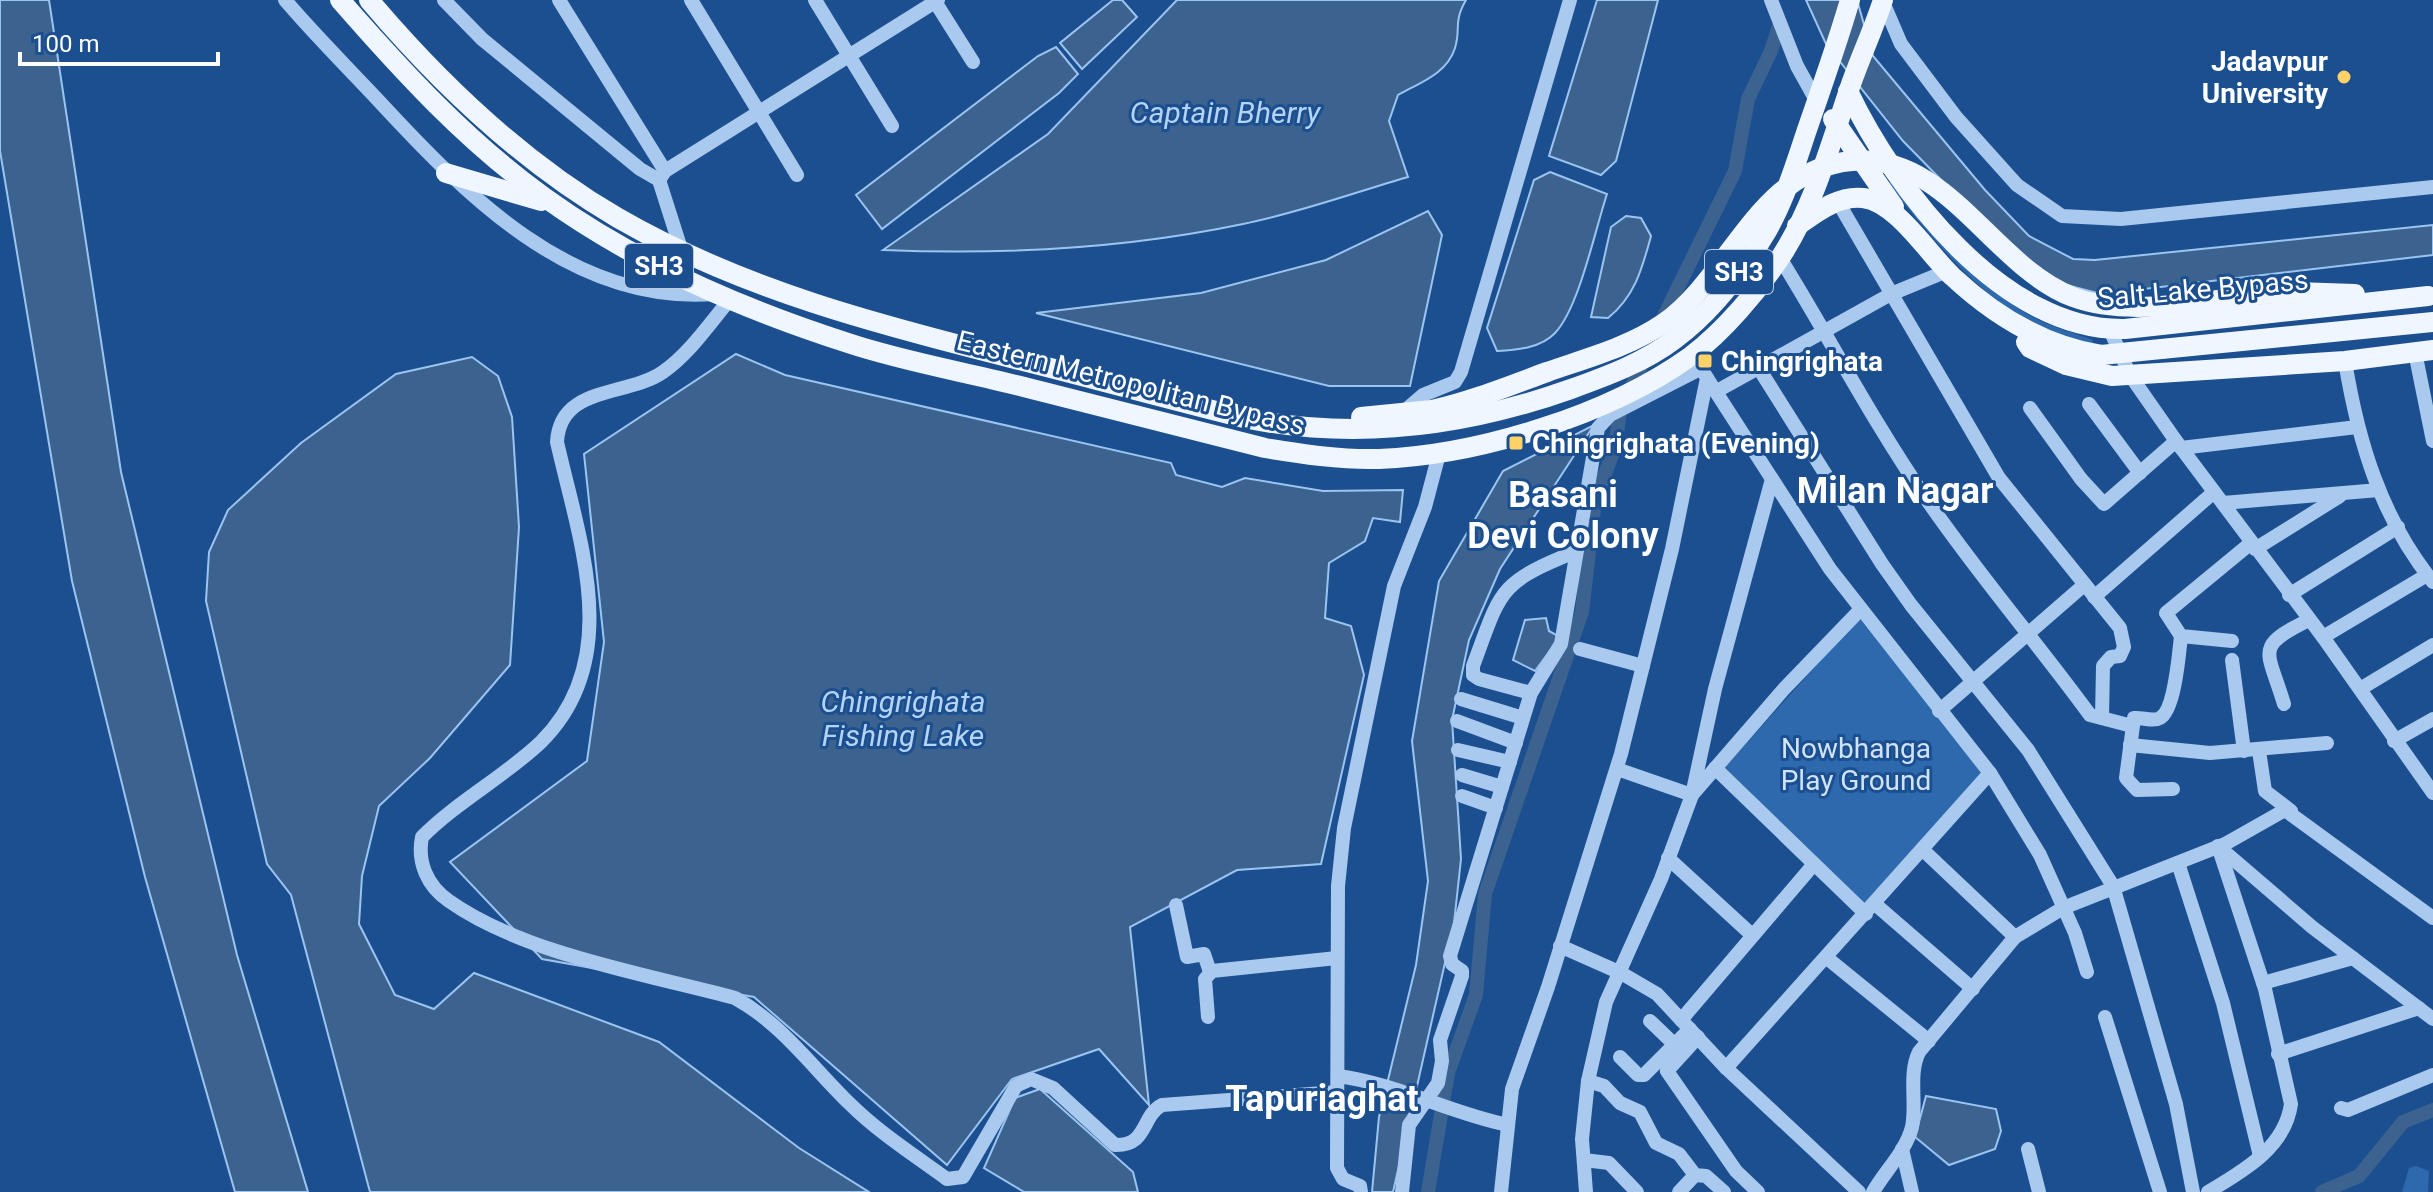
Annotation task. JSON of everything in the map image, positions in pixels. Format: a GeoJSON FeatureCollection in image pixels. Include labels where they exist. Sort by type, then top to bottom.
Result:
{"type":"FeatureCollection","features":[{"type":"Feature","properties":{"kind":"main road","name":"Eastern Metropolitan Bypass"},"geometry":{"type":"LineString","coordinates":[[340,0],[412,82],[490,155],[556,205],[662,267],[726,296],[850,344],[1265,448],[1335,458],[1378,459],[1444,453],[1575,415],[1700,367],[1730,318],[1780,258],[1797,226],[1839,126],[1851,84],[1881,7]]}},
{"type":"Feature","properties":{"kind":"main road","name":"Eastern Metropolitan Bypass"},"geometry":{"type":"LineString","coordinates":[[369,0],[462,100],[544,169],[616,217],[681,249],[770,288],[863,321],[1270,424],[1343,431],[1434,417],[1506,411],[1610,375],[1673,341],[1700,319],[1740,271],[1775,216],[1832,60],[1850,0]]}},
{"type":"Feature","properties":{"kind":"main road"},"geometry":{"type":"LineString","coordinates":[[1825,80],[1851,84]]}},
{"type":"Feature","properties":{"kind":"main road","name":"Salt Lake Bypass"},"geometry":{"type":"LineString","coordinates":[[1851,84],[1865,127],[1890,164],[1975,261],[2042,311],[2083,327],[2110,330],[2430,296]]}},
{"type":"Feature","properties":{"kind":"main road"},"geometry":{"type":"LineString","coordinates":[[1817,102],[1839,126],[1870,177],[1917,235]]}},
{"type":"Feature","properties":{"kind":"main road"},"geometry":{"type":"LineString","coordinates":[[1434,417],[1642,336],[1690,301],[1751,223],[1782,193],[1811,173],[1853,161],[1899,167],[1919,176],[1955,204],[2017,263],[2075,298],[2114,305],[2144,305],[2295,292],[2430,296]]}},
{"type":"Feature","properties":{"kind":"main road"},"geometry":{"type":"LineString","coordinates":[[446,173],[556,205]]}},
{"type":"Feature","properties":{"kind":"main road","name":"Salt Lake Bypass"},"geometry":{"type":"LineString","coordinates":[[1838,202],[1863,198],[1875,201],[1917,235],[1947,271],[2015,324],[2076,352],[2120,355],[2433,322]]}},
{"type":"Feature","properties":{"kind":"main road"},"geometry":{"type":"LineString","coordinates":[[1797,226],[1824,207],[1838,202]]}},
{"type":"Feature","properties":{"kind":"main road","name":"Salt Lake Bypass"},"geometry":{"type":"LineString","coordinates":[[2015,324],[2030,348],[2066,365],[2112,376],[2345,361],[2424,351]]}},
{"type":"Feature","properties":{"kind":"main road","name":"Eastern Metropolitan Bypass"},"geometry":{"type":"LineString","coordinates":[[1270,424],[1306,417],[1402,413],[1434,417]]}},
{"type":"Feature","properties":{"kind":"street"},"geometry":{"type":"LineString","coordinates":[[285,0],[446,173],[560,259],[599,278],[638,289],[688,296],[726,296]]}},
{"type":"Feature","properties":{"kind":"street"},"geometry":{"type":"LineString","coordinates":[[444,0],[482,39],[640,169],[662,176]]}},
{"type":"Feature","properties":{"kind":"street"},"geometry":{"type":"LineString","coordinates":[[559,0],[662,176],[681,249]]}},
{"type":"Feature","properties":{"kind":"street"},"geometry":{"type":"LineString","coordinates":[[691,0],[797,175]]}},
{"type":"Feature","properties":{"kind":"street"},"geometry":{"type":"LineString","coordinates":[[815,0],[892,126]]}},
{"type":"Feature","properties":{"kind":"street"},"geometry":{"type":"LineString","coordinates":[[1402,413],[1423,395],[1455,382],[1461,372],[1570,0]]}},
{"type":"Feature","properties":{"kind":"street"},"geometry":{"type":"LineString","coordinates":[[1771,0],[1797,66],[1817,102]]}},
{"type":"Feature","properties":{"kind":"street"},"geometry":{"type":"LineString","coordinates":[[662,176],[758,110],[936,1],[973,62]]}},
{"type":"Feature","properties":{"kind":"street"},"geometry":{"type":"LineString","coordinates":[[1881,7],[1901,44],[1956,117],[2017,185],[2062,216],[2121,219],[2433,187]]}},
{"type":"Feature","properties":{"kind":"street"},"geometry":{"type":"LineString","coordinates":[[1797,66],[1825,80]]}},
{"type":"Feature","properties":{"kind":"street"},"geometry":{"type":"LineString","coordinates":[[1838,202],[1999,478],[2124,637],[2120,656],[2111,657],[2103,666],[2102,718]]}},
{"type":"Feature","properties":{"kind":"street"},"geometry":{"type":"LineString","coordinates":[[1780,258],[1923,495],[2090,715],[2132,726]]}},
{"type":"Feature","properties":{"kind":"street"},"geometry":{"type":"LineString","coordinates":[[1717,391],[1891,294],[1947,271]]}},
{"type":"Feature","properties":{"kind":"street"},"geometry":{"type":"LineString","coordinates":[[726,296],[678,360],[660,374],[625,388],[590,396],[566,414],[558,427],[557,442],[581,538],[588,586],[590,631],[583,674],[561,718],[543,740],[422,837],[419,850],[428,879],[447,900],[543,947],[735,998],[753,1008],[776,1026],[871,1124],[947,1179],[963,1177],[1016,1086],[1031,1079],[1053,1088],[1115,1145],[1124,1145],[1140,1137],[1154,1110],[1162,1105],[1337,1092]]}},
{"type":"Feature","properties":{"kind":"street"},"geometry":{"type":"LineString","coordinates":[[2385,327],[2389,355]]}},
{"type":"Feature","properties":{"kind":"street"},"geometry":{"type":"LineString","coordinates":[[2110,330],[2130,375],[2178,445],[2323,637],[2433,793]]}},
{"type":"Feature","properties":{"kind":"street"},"geometry":{"type":"LineString","coordinates":[[2424,351],[2433,441]]}},
{"type":"Feature","properties":{"kind":"street"},"geometry":{"type":"LineString","coordinates":[[2323,637],[2430,578],[2379,490],[2357,427],[2345,361]]}},
{"type":"Feature","properties":{"kind":"street"},"geometry":{"type":"LineString","coordinates":[[1700,367],[1859,611],[1990,773],[2040,855],[2087,972]]}},
{"type":"Feature","properties":{"kind":"street"},"geometry":{"type":"LineString","coordinates":[[1501,1192],[1512,1089],[1617,769],[1672,549],[1700,367]]}},
{"type":"Feature","properties":{"kind":"street"},"geometry":{"type":"LineString","coordinates":[[1758,367],[1882,564],[2049,780],[2113,886],[2176,1104],[2193,1192]]}},
{"type":"Feature","properties":{"kind":"street"},"geometry":{"type":"LineString","coordinates":[[1402,1192],[1405,1139],[1409,1125],[1430,1100],[1438,1083],[1442,1061],[1440,1040],[1462,976],[1462,971],[1452,964],[1450,956],[1531,693],[1561,644],[1598,428],[1610,415],[1660,383]]}},
{"type":"Feature","properties":{"kind":"street"},"geometry":{"type":"LineString","coordinates":[[2089,404],[2140,473]]}},
{"type":"Feature","properties":{"kind":"street"},"geometry":{"type":"LineString","coordinates":[[2030,408],[2081,479],[2104,504],[2178,445],[2357,427]]}},
{"type":"Feature","properties":{"kind":"street"},"geometry":{"type":"LineString","coordinates":[[1361,1192],[1360,1186],[1343,1179],[1337,1168],[1338,886],[1349,794],[1394,586],[1444,453]]}},
{"type":"Feature","properties":{"kind":"street"},"geometry":{"type":"LineString","coordinates":[[1586,1192],[1584,1160],[1588,1081],[1606,1002],[1621,973],[1692,795],[1715,689],[1772,479]]}},
{"type":"Feature","properties":{"kind":"street"},"geometry":{"type":"LineString","coordinates":[[1939,711],[2030,632],[2218,498],[2379,490]]}},
{"type":"Feature","properties":{"kind":"street"},"geometry":{"type":"LineString","coordinates":[[2173,789],[2137,790],[2130,786],[2126,778],[2134,718],[2157,720],[2164,715],[2177,671],[2181,636],[2166,613],[2253,546],[2345,493]]}},
{"type":"Feature","properties":{"kind":"street"},"geometry":{"type":"LineString","coordinates":[[2289,595],[2398,527]]}},
{"type":"Feature","properties":{"kind":"street"},"geometry":{"type":"LineString","coordinates":[[1531,693],[1479,679],[1473,675],[1473,666],[1501,592],[1524,574],[1575,552]]}},
{"type":"Feature","properties":{"kind":"street"},"geometry":{"type":"LineString","coordinates":[[1692,795],[1783,690],[1859,611]]}},
{"type":"Feature","properties":{"kind":"street"},"geometry":{"type":"LineString","coordinates":[[2284,704],[2271,660],[2271,642],[2276,636],[2309,620]]}},
{"type":"Feature","properties":{"kind":"street"},"geometry":{"type":"LineString","coordinates":[[2181,636],[2232,641]]}},
{"type":"Feature","properties":{"kind":"street"},"geometry":{"type":"LineString","coordinates":[[2360,689],[2433,645]]}},
{"type":"Feature","properties":{"kind":"street"},"geometry":{"type":"LineString","coordinates":[[1580,649],[1643,666]]}},
{"type":"Feature","properties":{"kind":"street"},"geometry":{"type":"LineString","coordinates":[[2232,660],[2251,751],[2265,791],[2433,918]]}},
{"type":"Feature","properties":{"kind":"street"},"geometry":{"type":"LineString","coordinates":[[1461,699],[1523,718]]}},
{"type":"Feature","properties":{"kind":"street"},"geometry":{"type":"LineString","coordinates":[[2394,741],[2433,719]]}},
{"type":"Feature","properties":{"kind":"street"},"geometry":{"type":"LineString","coordinates":[[1457,721],[1516,743]]}},
{"type":"Feature","properties":{"kind":"street"},"geometry":{"type":"LineString","coordinates":[[2130,745],[2210,753],[2327,743]]}},
{"type":"Feature","properties":{"kind":"street"},"geometry":{"type":"LineString","coordinates":[[1458,750],[1510,762]]}},
{"type":"Feature","properties":{"kind":"street"},"geometry":{"type":"LineString","coordinates":[[1715,768],[1814,864],[1973,989]]}},
{"type":"Feature","properties":{"kind":"street"},"geometry":{"type":"LineString","coordinates":[[1617,769],[1692,795]]}},
{"type":"Feature","properties":{"kind":"street"},"geometry":{"type":"LineString","coordinates":[[1726,1068],[1990,773]]}},
{"type":"Feature","properties":{"kind":"street"},"geometry":{"type":"LineString","coordinates":[[1462,775],[1502,787]]}},
{"type":"Feature","properties":{"kind":"street"},"geometry":{"type":"LineString","coordinates":[[1462,796],[1496,808]]}},
{"type":"Feature","properties":{"kind":"street"},"geometry":{"type":"LineString","coordinates":[[1873,1192],[1902,1149],[1911,1129],[1916,1103],[1913,1064],[2015,937],[2063,908],[2218,846],[2280,812],[2291,811]]}},
{"type":"Feature","properties":{"kind":"street"},"geometry":{"type":"LineString","coordinates":[[2218,846],[2353,958],[2433,1019]]}},
{"type":"Feature","properties":{"kind":"street"},"geometry":{"type":"LineString","coordinates":[[2208,1192],[2277,1142],[2288,1123],[2291,1104],[2263,983],[2218,846]]}},
{"type":"Feature","properties":{"kind":"street"},"geometry":{"type":"LineString","coordinates":[[1923,850],[2015,937]]}},
{"type":"Feature","properties":{"kind":"street"},"geometry":{"type":"LineString","coordinates":[[1668,858],[1752,935]]}},
{"type":"Feature","properties":{"kind":"street"},"geometry":{"type":"LineString","coordinates":[[2178,863],[2223,1003],[2260,1156]]}},
{"type":"Feature","properties":{"kind":"street"},"geometry":{"type":"LineString","coordinates":[[1758,1192],[1736,1171],[1667,1071],[1689,1029],[1752,935],[1814,864]]}},
{"type":"Feature","properties":{"kind":"street"},"geometry":{"type":"LineString","coordinates":[[1176,905],[1187,957],[1204,954],[1210,972]]}},
{"type":"Feature","properties":{"kind":"street"},"geometry":{"type":"LineString","coordinates":[[1560,946],[1621,973],[1657,994],[1726,1068],[1859,1192]]}},
{"type":"Feature","properties":{"kind":"street"},"geometry":{"type":"LineString","coordinates":[[1208,1017],[1205,979],[1210,972],[1337,958]]}},
{"type":"Feature","properties":{"kind":"street"},"geometry":{"type":"LineString","coordinates":[[1827,958],[1929,1041]]}},
{"type":"Feature","properties":{"kind":"street"},"geometry":{"type":"LineString","coordinates":[[2263,983],[2353,958]]}},
{"type":"Feature","properties":{"kind":"street"},"geometry":{"type":"LineString","coordinates":[[2278,1054],[2419,1008]]}},
{"type":"Feature","properties":{"kind":"street"},"geometry":{"type":"LineString","coordinates":[[2105,1017],[2160,1192]]}},
{"type":"Feature","properties":{"kind":"street"},"geometry":{"type":"LineString","coordinates":[[1650,1021],[1674,1044]]}},
{"type":"Feature","properties":{"kind":"street"},"geometry":{"type":"LineString","coordinates":[[1620,1057],[1638,1075],[1644,1075],[1689,1029]]}},
{"type":"Feature","properties":{"kind":"street"},"geometry":{"type":"LineString","coordinates":[[2341,1108],[2348,1110],[2433,1075]]}},
{"type":"Feature","properties":{"kind":"street"},"geometry":{"type":"LineString","coordinates":[[1338,1076],[1387,1084],[1508,1125]]}},
{"type":"Feature","properties":{"kind":"street"},"geometry":{"type":"LineString","coordinates":[[1588,1081],[1604,1086],[1620,1103],[1640,1112],[1656,1143],[1679,1154],[1695,1175],[1706,1176],[1724,1192]]}},
{"type":"Feature","properties":{"kind":"street"},"geometry":{"type":"LineString","coordinates":[[1902,1149],[1912,1192]]}},
{"type":"Feature","properties":{"kind":"street"},"geometry":{"type":"LineString","coordinates":[[2028,1149],[2039,1192]]}},
{"type":"Feature","properties":{"kind":"street"},"geometry":{"type":"LineString","coordinates":[[1584,1160],[1609,1163],[1637,1192]]}},
{"type":"Feature","properties":{"kind":"street"},"geometry":{"type":"LineString","coordinates":[[1679,1192],[1695,1175]]}},
{"type":"Feature","properties":{"kind":"green space"},"geometry":{"type":"Polygon","coordinates":[[[1892,181],[1987,285],[2024,312],[2093,340],[2092,345],[2029,322],[1976,283],[1930,235],[1888,183],[1892,181]]]}},
{"type":"Feature","properties":{"kind":"green space","name":"Nowbhanga Play Ground"},"geometry":{"type":"Polygon","coordinates":[[[1859,618],[1985,770],[1867,908],[1724,768],[1859,618]]]}},
{"type":"Feature","properties":{"kind":"green space"},"geometry":{"type":"Polygon","coordinates":[[[2416,1166],[2429,1171],[2428,1192],[2402,1192],[2409,1168],[2416,1166]]]}},
{"type":"Feature","properties":{"kind":"water"},"geometry":{"type":"Polygon","coordinates":[[[0,0],[49,0],[121,472],[237,955],[308,1192],[235,1192],[145,877],[72,581],[0,151],[0,0]]]}},
{"type":"Feature","properties":{"kind":"water"},"geometry":{"type":"Polygon","coordinates":[[[1113,0],[1122,0],[1137,17],[1082,69],[1060,43],[1113,0]]]}},
{"type":"Feature","properties":{"kind":"water","name":"Captain Bherry"},"geometry":{"type":"Polygon","coordinates":[[[1177,0],[1466,0],[1458,20],[1455,48],[1446,65],[1398,95],[1389,121],[1408,177],[1305,209],[1154,239],[1019,251],[883,250],[1048,134],[1177,0]]]}},
{"type":"Feature","properties":{"kind":"water"},"geometry":{"type":"Polygon","coordinates":[[[1597,0],[1658,0],[1616,161],[1601,175],[1549,156],[1597,0]]]}},
{"type":"Feature","properties":{"kind":"water"},"geometry":{"type":"Polygon","coordinates":[[[1806,0],[1857,0],[1873,56],[1985,190],[2029,236],[2073,259],[2095,260],[2433,225],[2433,255],[2101,294],[2059,283],[1998,238],[1903,141],[1826,44],[1806,0]]]}},
{"type":"Feature","properties":{"kind":"water"},"geometry":{"type":"Polygon","coordinates":[[[1056,47],[1078,74],[1059,93],[882,229],[856,195],[1038,56],[1056,47]]]}},
{"type":"Feature","properties":{"kind":"water"},"geometry":{"type":"Polygon","coordinates":[[[1550,172],[1607,194],[1592,247],[1572,306],[1555,333],[1536,345],[1497,351],[1487,328],[1534,180],[1550,172]]]}},
{"type":"Feature","properties":{"kind":"water"},"geometry":{"type":"Polygon","coordinates":[[[1428,211],[1442,235],[1410,386],[1329,386],[1036,313],[1201,293],[1326,260],[1428,211]]]}},
{"type":"Feature","properties":{"kind":"water"},"geometry":{"type":"Polygon","coordinates":[[[1626,216],[1641,218],[1651,236],[1641,271],[1617,310],[1608,318],[1591,317],[1611,227],[1626,216]]]}},
{"type":"Feature","properties":{"kind":"water","name":"Chingrighata Fishing Lake"},"geometry":{"type":"Polygon","coordinates":[[[736,354],[785,375],[1171,463],[1176,475],[1222,487],[1245,478],[1323,491],[1403,490],[1400,522],[1373,518],[1365,541],[1329,563],[1325,618],[1351,626],[1364,675],[1321,864],[1237,870],[1130,927],[1149,1105],[1099,1049],[1012,1079],[947,1165],[754,997],[542,959],[450,862],[587,761],[604,642],[584,454],[736,354]]]}},
{"type":"Feature","properties":{"kind":"water"},"geometry":{"type":"Polygon","coordinates":[[[472,357],[498,376],[512,417],[519,527],[510,665],[430,758],[379,806],[362,876],[359,924],[395,995],[434,1009],[474,973],[659,1042],[799,1148],[869,1192],[370,1192],[291,895],[267,864],[206,601],[209,552],[228,510],[301,443],[396,374],[472,357]]]}},
{"type":"Feature","properties":{"kind":"water"},"geometry":{"type":"Polygon","coordinates":[[[1594,425],[1500,569],[1469,640],[1452,720],[1461,859],[1454,923],[1393,1192],[1372,1192],[1379,1117],[1416,965],[1428,881],[1412,741],[1439,581],[1503,471],[1594,425]]]}},
{"type":"Feature","properties":{"kind":"water"},"geometry":{"type":"Polygon","coordinates":[[[1546,618],[1549,631],[1560,637],[1535,671],[1513,660],[1525,620],[1546,618]]]}},
{"type":"Feature","properties":{"kind":"water"},"geometry":{"type":"Polygon","coordinates":[[[1040,1089],[1133,1172],[1138,1192],[1024,1192],[984,1168],[1015,1098],[1040,1089]]]}},
{"type":"Feature","properties":{"kind":"water"},"geometry":{"type":"Polygon","coordinates":[[[1926,1096],[1996,1109],[2001,1131],[1995,1149],[1949,1165],[1915,1137],[1926,1096]]]}},
{"type":"Feature","properties":{"kind":"waterway"},"geometry":{"type":"LineString","coordinates":[[1661,322],[1735,171],[1748,99],[1771,51],[1780,23]]}},
{"type":"Feature","properties":{"kind":"waterway"},"geometry":{"type":"LineString","coordinates":[[1428,1192],[1448,1073],[1476,995],[1485,894],[1582,612],[1595,501],[1615,447],[1620,412],[1641,366]]}},
{"type":"Feature","properties":{"kind":"waterway"},"geometry":{"type":"LineString","coordinates":[[2322,1192],[2359,1176],[2403,1122],[2433,1110]]}},
{"type":"Feature","properties":{"kind":"place","name":"Jadavpur University"},"geometry":{"type":"Point","coordinates":[2344,77]}},
{"type":"Feature","properties":{"kind":"place","name":"Chingrighata"},"geometry":{"type":"Point","coordinates":[1705,361]}},
{"type":"Feature","properties":{"kind":"place","name":"Chingrighata (Evening)"},"geometry":{"type":"Point","coordinates":[1516,443]}},
{"type":"Feature","properties":{"kind":"district","name":"Milan Nagar"},"geometry":{"type":"Point","coordinates":[1895,491]}},
{"type":"Feature","properties":{"kind":"district","name":"Basani Devi Colony"},"geometry":{"type":"Point","coordinates":[1563,516]}},
{"type":"Feature","properties":{"kind":"district","name":"Tapuriaghat"},"geometry":{"type":"Point","coordinates":[1322,1099]}}]}
